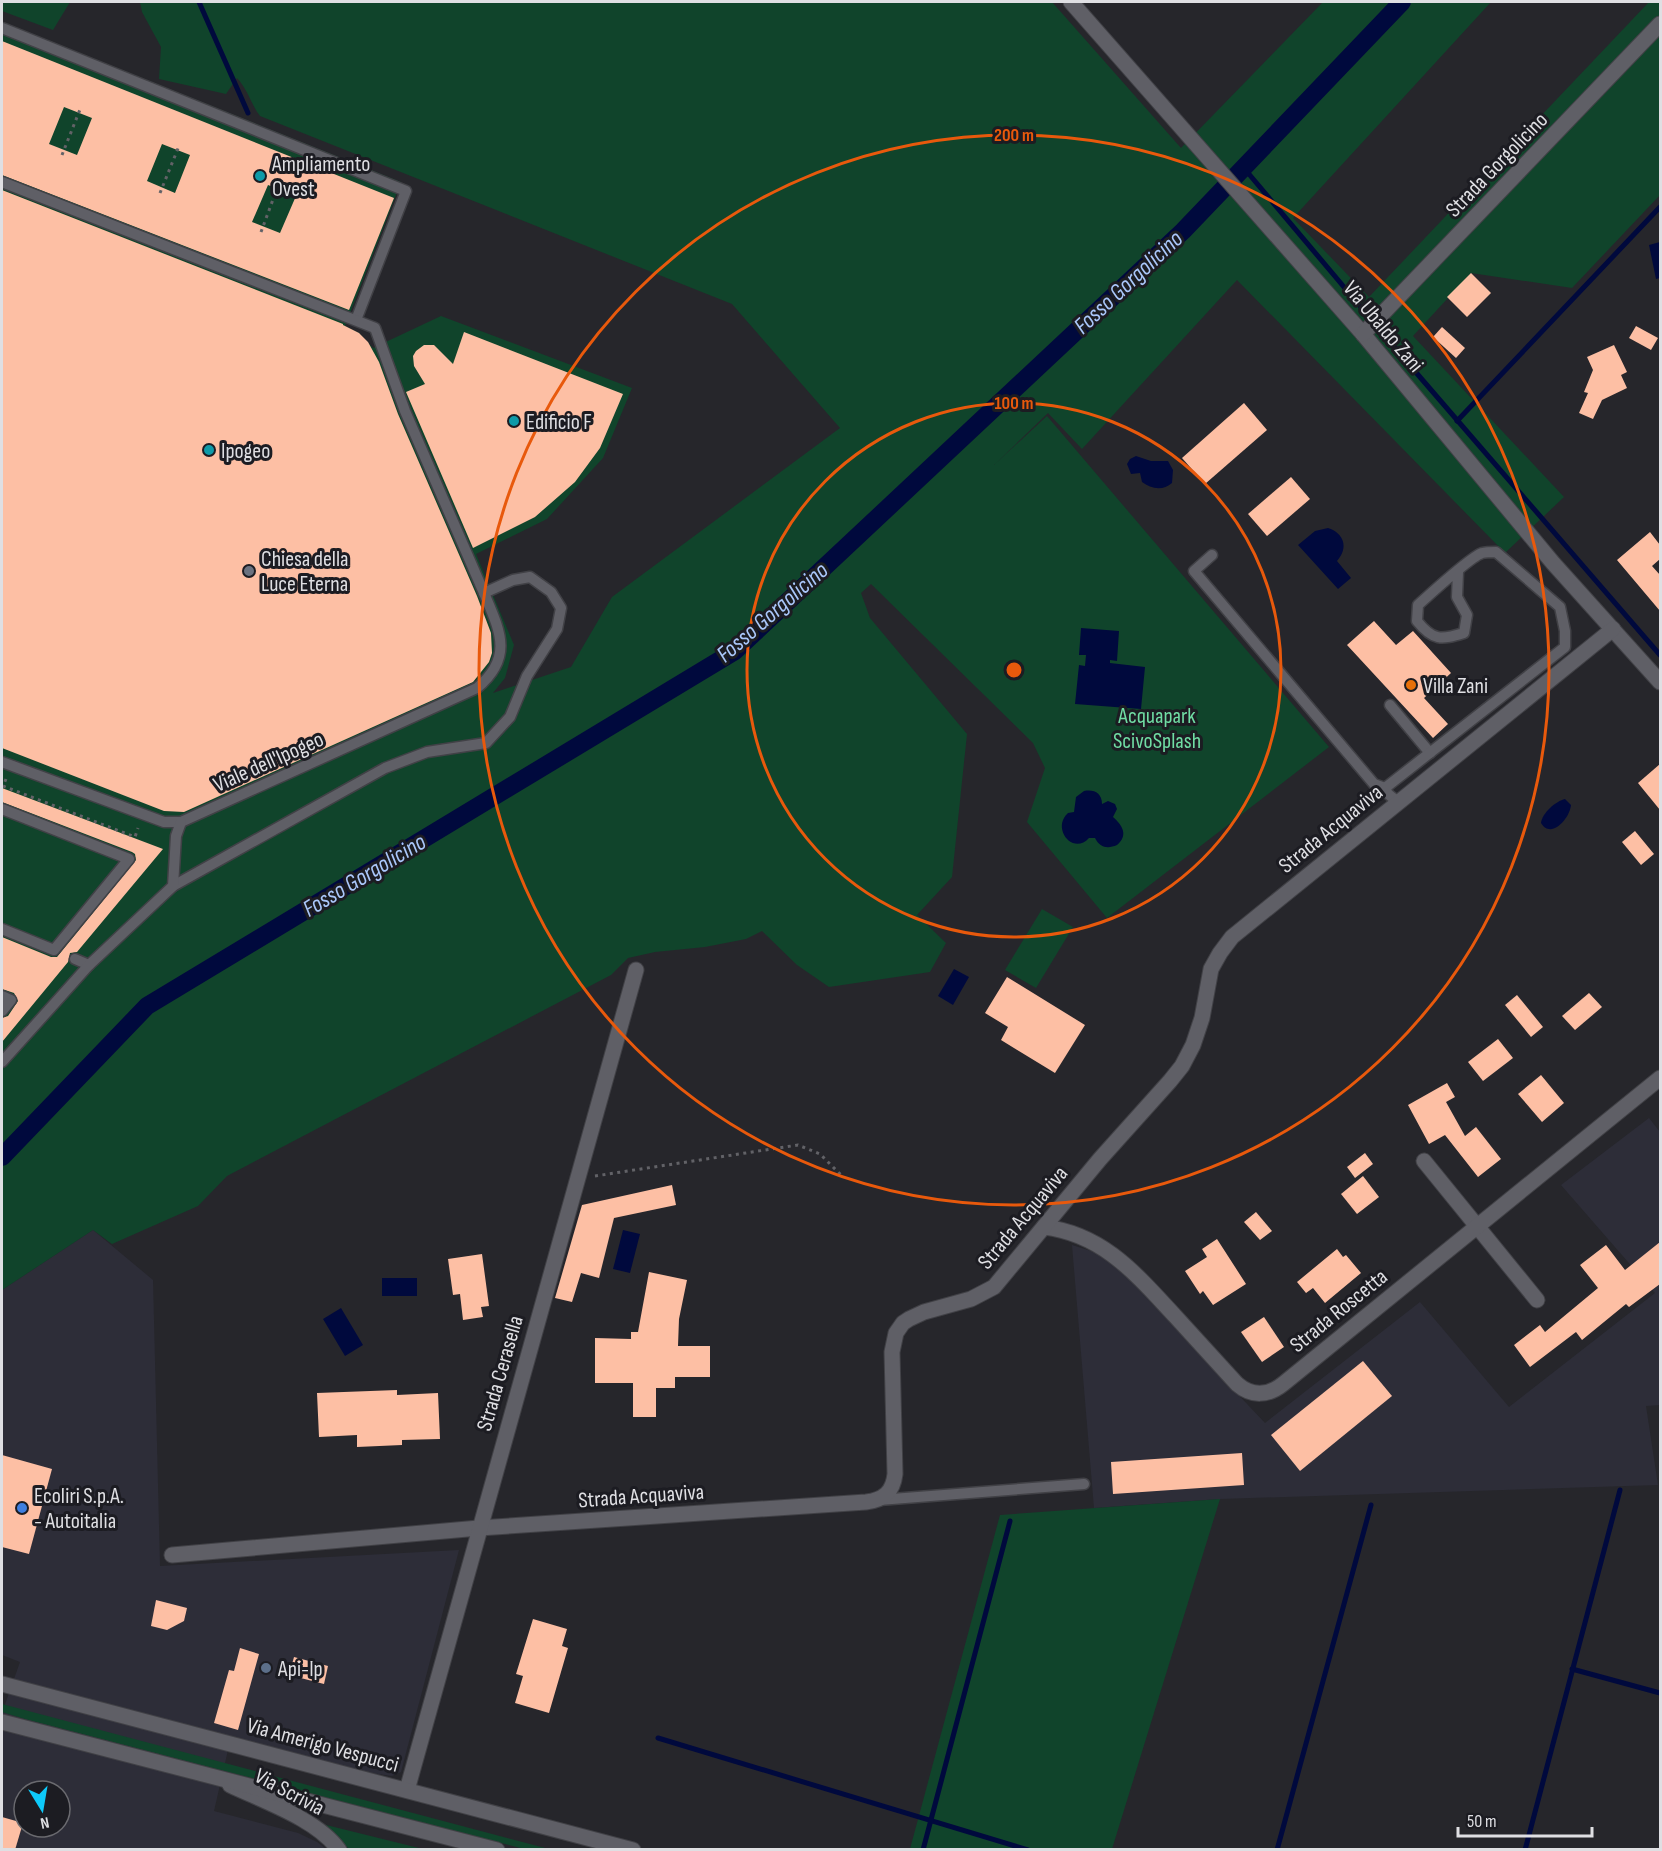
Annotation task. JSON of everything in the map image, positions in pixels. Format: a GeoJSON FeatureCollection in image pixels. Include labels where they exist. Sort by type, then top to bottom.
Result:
{"type":"FeatureCollection","features":[{"type":"Feature","properties":{"kind":"street","name":"Via Ubaldo Zani"},"geometry":{"type":"LineString","coordinates":[[1071,2],[1363,334],[1553,563],[1660,682]]}},
{"type":"Feature","properties":{"kind":"street","name":"Strada Gorgolicino"},"geometry":{"type":"LineString","coordinates":[[1363,334],[1660,24]]}},
{"type":"Feature","properties":{"kind":"street","name":"Strada Acquaviva"},"geometry":{"type":"LineString","coordinates":[[172,1555],[479,1528],[879,1500],[891,1490],[895,1474],[892,1353],[899,1328],[909,1319],[924,1312],[963,1302],[987,1292],[1012,1268],[1100,1159],[1182,1066],[1193,1045],[1202,1018],[1211,969],[1225,944],[1247,923],[1613,629]]}},
{"type":"Feature","properties":{"kind":"street","name":"Strada Cerasella"},"geometry":{"type":"LineString","coordinates":[[407,1790],[636,970]]}},
{"type":"Feature","properties":{"kind":"street","name":"Strada Roscetta"},"geometry":{"type":"LineString","coordinates":[[1044,1227],[1064,1230],[1101,1246],[1132,1269],[1237,1384],[1247,1391],[1258,1394],[1271,1392],[1660,1078]]}},
{"type":"Feature","properties":{"kind":"street"},"geometry":{"type":"LineString","coordinates":[[1424,1161],[1537,1300]]}},
{"type":"Feature","properties":{"kind":"street","name":"Via Amerigo Vespucci"},"geometry":{"type":"LineString","coordinates":[[2,1684],[633,1850]]}},
{"type":"Feature","properties":{"kind":"street"},"geometry":{"type":"LineString","coordinates":[[2,1722],[497,1850]]}},
{"type":"Feature","properties":{"kind":"street"},"geometry":{"type":"LineString","coordinates":[[2,1730],[25,1728]]}},
{"type":"Feature","properties":{"kind":"street","name":"Via Scrivia"},"geometry":{"type":"LineString","coordinates":[[216,1778],[291,1814],[320,1831],[339,1850]]}},
{"type":"Feature","properties":{"kind":"lane"},"geometry":{"type":"LineString","coordinates":[[2,28],[406,191],[356,320]]}},
{"type":"Feature","properties":{"kind":"lane","name":"Viale dell'Ipogeo"},"geometry":{"type":"LineString","coordinates":[[2,182],[375,328],[405,411],[502,638],[500,652],[489,678],[477,688],[181,822]]}},
{"type":"Feature","properties":{"kind":"lane"},"geometry":{"type":"LineString","coordinates":[[1385,788],[1565,647],[1565,631],[1560,607],[1496,552],[1481,553],[1418,605],[1417,621],[1426,632],[1443,639],[1464,633],[1467,615],[1457,597],[1458,572]]}},
{"type":"Feature","properties":{"kind":"lane"},"geometry":{"type":"LineString","coordinates":[[1212,555],[1194,571],[1374,784],[1385,788],[1388,794],[1398,802]]}},
{"type":"Feature","properties":{"kind":"lane"},"geometry":{"type":"LineString","coordinates":[[2,1062],[89,965],[173,886],[386,768],[427,752],[486,743],[510,717],[526,676],[557,629],[561,608],[551,592],[530,577],[513,580],[484,594]]}},
{"type":"Feature","properties":{"kind":"lane"},"geometry":{"type":"LineString","coordinates":[[1390,705],[1430,753]]}},
{"type":"Feature","properties":{"kind":"lane"},"geometry":{"type":"LineString","coordinates":[[6,764],[164,822],[181,822],[176,836],[173,886]]}},
{"type":"Feature","properties":{"kind":"lane"},"geometry":{"type":"LineString","coordinates":[[2,809],[129,858],[54,950],[2,929]]}},
{"type":"Feature","properties":{"kind":"lane"},"geometry":{"type":"LineString","coordinates":[[75,959],[89,965]]}},
{"type":"Feature","properties":{"kind":"lane"},"geometry":{"type":"LineString","coordinates":[[2,996],[11,1000],[2,1011]]}},
{"type":"Feature","properties":{"kind":"lane"},"geometry":{"type":"LineString","coordinates":[[879,1500],[1084,1484]]}},
{"type":"Feature","properties":{"kind":"path"},"geometry":{"type":"LineString","coordinates":[[62,155],[81,107]]}},
{"type":"Feature","properties":{"kind":"path"},"geometry":{"type":"LineString","coordinates":[[160,193],[179,146]]}},
{"type":"Feature","properties":{"kind":"path"},"geometry":{"type":"LineString","coordinates":[[261,232],[278,186]]}},
{"type":"Feature","properties":{"kind":"path"},"geometry":{"type":"LineString","coordinates":[[6,764],[3,786],[135,837],[143,815]]}},
{"type":"Feature","properties":{"kind":"path"},"geometry":{"type":"LineString","coordinates":[[577,1179],[798,1145],[820,1154],[843,1177]]}},
{"type":"Feature","properties":{"kind":"shaded area"},"geometry":{"type":"Polygon","coordinates":[[[1660,242],[1660,278],[1656,279],[1649,245],[1660,242]]]}},
{"type":"Feature","properties":{"kind":"shaded area"},"geometry":{"type":"Polygon","coordinates":[[[1136,456],[1151,461],[1168,461],[1173,470],[1172,483],[1165,487],[1153,488],[1142,482],[1140,473],[1131,474],[1127,464],[1136,456]]]}},
{"type":"Feature","properties":{"kind":"shaded area"},"geometry":{"type":"Polygon","coordinates":[[[1328,528],[1341,537],[1344,546],[1337,561],[1351,578],[1338,589],[1298,545],[1315,531],[1328,528]]]}},
{"type":"Feature","properties":{"kind":"shaded area"},"geometry":{"type":"Polygon","coordinates":[[[1081,628],[1119,631],[1117,661],[1110,660],[1110,663],[1145,667],[1141,709],[1075,704],[1079,665],[1085,666],[1086,655],[1079,655],[1081,628]]]}},
{"type":"Feature","properties":{"kind":"shaded area"},"geometry":{"type":"Polygon","coordinates":[[[1084,791],[1097,793],[1101,797],[1102,804],[1108,801],[1115,804],[1117,809],[1113,817],[1123,830],[1123,838],[1117,845],[1104,847],[1095,838],[1089,838],[1077,844],[1066,838],[1062,826],[1063,819],[1068,813],[1074,812],[1076,797],[1084,791]]]}},
{"type":"Feature","properties":{"kind":"shaded area"},"geometry":{"type":"Polygon","coordinates":[[[1565,799],[1571,805],[1564,821],[1555,828],[1545,828],[1541,823],[1544,815],[1554,805],[1565,799]]]}},
{"type":"Feature","properties":{"kind":"shaded area"},"geometry":{"type":"Polygon","coordinates":[[[954,969],[969,977],[953,1005],[938,996],[954,969]]]}},
{"type":"Feature","properties":{"kind":"shaded area"},"geometry":{"type":"Polygon","coordinates":[[[1649,1118],[1660,1132],[1660,1405],[1646,1406],[1658,1485],[1220,1499],[1094,1508],[1072,1245],[1107,1256],[1265,1423],[1420,1302],[1509,1407],[1655,1293],[1561,1185],[1649,1118]]]}},
{"type":"Feature","properties":{"kind":"shaded area"},"geometry":{"type":"Polygon","coordinates":[[[93,1230],[153,1280],[160,1566],[459,1550],[401,1772],[392,1776],[371,1773],[231,1737],[214,1811],[298,1833],[326,1849],[2,1850],[2,1713],[20,1662],[2,1655],[2,1290],[93,1230]]]}},
{"type":"Feature","properties":{"kind":"shaded area"},"geometry":{"type":"Polygon","coordinates":[[[623,1230],[640,1234],[630,1273],[613,1269],[623,1230]]]}},
{"type":"Feature","properties":{"kind":"shaded area"},"geometry":{"type":"Polygon","coordinates":[[[382,1278],[417,1278],[417,1296],[382,1296],[382,1278]]]}},
{"type":"Feature","properties":{"kind":"shaded area"},"geometry":{"type":"Polygon","coordinates":[[[341,1308],[363,1345],[345,1356],[323,1319],[341,1308]]]}},
{"type":"Feature","properties":{"kind":"green space"},"geometry":{"type":"Polygon","coordinates":[[[2,2],[70,2],[53,30],[2,11],[2,2]]]}},
{"type":"Feature","properties":{"kind":"green space","name":"Acquapark ScivoSplash"},"geometry":{"type":"Polygon","coordinates":[[[140,2],[1052,2],[1181,148],[1323,2],[1491,2],[1293,218],[1369,297],[1649,2],[1660,2],[1660,195],[1572,288],[1471,273],[1413,336],[1564,497],[1505,553],[1237,280],[1082,449],[1048,413],[994,465],[1047,416],[1329,747],[1107,918],[1027,822],[1045,768],[1033,743],[871,584],[861,593],[870,618],[967,734],[952,877],[917,915],[946,943],[930,972],[829,987],[797,965],[762,931],[746,939],[628,958],[611,975],[227,1176],[198,1206],[112,1244],[93,1230],[2,1290],[2,22],[401,182],[345,326],[359,333],[373,348],[441,316],[632,388],[603,458],[547,519],[476,554],[514,645],[505,678],[493,693],[571,667],[612,597],[840,428],[732,304],[260,116],[237,78],[226,94],[159,79],[161,47],[142,12],[140,2]]]}},
{"type":"Feature","properties":{"kind":"green space"},"geometry":{"type":"Polygon","coordinates":[[[1042,909],[1073,927],[1036,988],[1005,970],[1042,909]]]}},
{"type":"Feature","properties":{"kind":"green space"},"geometry":{"type":"Polygon","coordinates":[[[1220,1499],[1112,1849],[910,1849],[1000,1515],[1220,1499]]]}},
{"type":"Feature","properties":{"kind":"green space"},"geometry":{"type":"Polygon","coordinates":[[[2,1704],[549,1849],[524,1849],[25,1719],[2,1712],[2,1704]]]}},
{"type":"Feature","properties":{"kind":"green space"},"geometry":{"type":"Polygon","coordinates":[[[314,1822],[423,1849],[349,1849],[337,1836],[314,1822]]]}},
{"type":"Feature","properties":{"kind":"building","name":"Ampliamento Ovest"},"geometry":{"type":"Polygon","coordinates":[[[2,41],[394,198],[349,310],[2,175],[2,41]],[[64,107],[49,144],[77,155],[92,118],[64,107]],[[162,144],[147,181],[175,193],[190,155],[162,144]],[[268,185],[252,222],[280,233],[296,196],[268,185]]]}},
{"type":"Feature","properties":{"kind":"building","name":"Ipogeo"},"geometry":{"type":"Polygon","coordinates":[[[2,190],[343,324],[359,333],[368,342],[379,362],[398,414],[491,633],[492,653],[489,662],[473,682],[184,812],[164,811],[2,748],[2,190]]]}},
{"type":"Feature","properties":{"kind":"building"},"geometry":{"type":"Polygon","coordinates":[[[1471,273],[1491,293],[1467,317],[1447,297],[1471,273]]]}},
{"type":"Feature","properties":{"kind":"building"},"geometry":{"type":"Polygon","coordinates":[[[1636,326],[1658,338],[1651,350],[1629,338],[1636,326]]]}},
{"type":"Feature","properties":{"kind":"building"},"geometry":{"type":"Polygon","coordinates":[[[1442,327],[1465,348],[1456,358],[1433,337],[1442,327]]]}},
{"type":"Feature","properties":{"kind":"building","name":"Edificio F"},"geometry":{"type":"Polygon","coordinates":[[[464,332],[623,394],[600,448],[575,482],[535,517],[473,548],[406,392],[425,384],[414,366],[413,356],[416,351],[424,345],[434,345],[453,364],[464,332]]]}},
{"type":"Feature","properties":{"kind":"building"},"geometry":{"type":"Polygon","coordinates":[[[1614,345],[1627,372],[1621,375],[1627,388],[1602,400],[1593,419],[1579,413],[1588,393],[1584,392],[1593,370],[1587,357],[1614,345]]]}},
{"type":"Feature","properties":{"kind":"building"},"geometry":{"type":"Polygon","coordinates":[[[1244,403],[1267,430],[1205,484],[1182,458],[1244,403]]]}},
{"type":"Feature","properties":{"kind":"building"},"geometry":{"type":"Polygon","coordinates":[[[1291,477],[1310,499],[1267,536],[1248,514],[1291,477]]]}},
{"type":"Feature","properties":{"kind":"building"},"geometry":{"type":"Polygon","coordinates":[[[1650,532],[1660,545],[1660,559],[1652,566],[1660,575],[1660,611],[1617,560],[1650,532]]]}},
{"type":"Feature","properties":{"kind":"building","name":"Villa Zani"},"geometry":{"type":"Polygon","coordinates":[[[1374,621],[1396,645],[1413,631],[1451,673],[1424,698],[1448,724],[1433,738],[1347,645],[1374,621]]]}},
{"type":"Feature","properties":{"kind":"building"},"geometry":{"type":"Polygon","coordinates":[[[1660,764],[1660,810],[1638,783],[1660,764]]]}},
{"type":"Feature","properties":{"kind":"building"},"geometry":{"type":"Polygon","coordinates":[[[2,788],[163,849],[77,952],[70,953],[68,962],[2,1042],[2,1018],[8,1016],[18,1001],[14,993],[2,989],[2,937],[51,957],[57,957],[136,860],[132,852],[2,802],[2,788]]]}},
{"type":"Feature","properties":{"kind":"building"},"geometry":{"type":"Polygon","coordinates":[[[1635,831],[1654,854],[1641,865],[1622,842],[1635,831]]]}},
{"type":"Feature","properties":{"kind":"building"},"geometry":{"type":"Polygon","coordinates":[[[1007,977],[1085,1025],[1055,1073],[1001,1040],[1008,1027],[985,1013],[1007,977]]]}},
{"type":"Feature","properties":{"kind":"building"},"geometry":{"type":"Polygon","coordinates":[[[1589,993],[1602,1007],[1575,1030],[1562,1016],[1589,993]]]}},
{"type":"Feature","properties":{"kind":"building"},"geometry":{"type":"Polygon","coordinates":[[[1517,995],[1543,1027],[1531,1037],[1505,1005],[1517,995]]]}},
{"type":"Feature","properties":{"kind":"building"},"geometry":{"type":"Polygon","coordinates":[[[1498,1039],[1513,1058],[1483,1081],[1468,1062],[1498,1039]]]}},
{"type":"Feature","properties":{"kind":"building"},"geometry":{"type":"Polygon","coordinates":[[[1541,1075],[1564,1103],[1542,1122],[1518,1094],[1541,1075]]]}},
{"type":"Feature","properties":{"kind":"building"},"geometry":{"type":"Polygon","coordinates":[[[1447,1083],[1455,1097],[1446,1102],[1465,1136],[1476,1127],[1501,1159],[1478,1177],[1445,1135],[1429,1144],[1408,1105],[1447,1083]]]}},
{"type":"Feature","properties":{"kind":"building"},"geometry":{"type":"Polygon","coordinates":[[[1365,1153],[1373,1164],[1355,1178],[1347,1167],[1365,1153]]]}},
{"type":"Feature","properties":{"kind":"building"},"geometry":{"type":"Polygon","coordinates":[[[1363,1176],[1379,1197],[1357,1214],[1341,1194],[1363,1176]]]}},
{"type":"Feature","properties":{"kind":"building"},"geometry":{"type":"Polygon","coordinates":[[[672,1185],[676,1205],[614,1218],[599,1278],[581,1273],[572,1302],[555,1298],[582,1205],[672,1185]]]}},
{"type":"Feature","properties":{"kind":"building"},"geometry":{"type":"Polygon","coordinates":[[[1256,1212],[1272,1231],[1260,1240],[1244,1222],[1256,1212]]]}},
{"type":"Feature","properties":{"kind":"building"},"geometry":{"type":"Polygon","coordinates":[[[1217,1239],[1246,1284],[1213,1305],[1203,1291],[1200,1294],[1185,1271],[1207,1257],[1202,1249],[1217,1239]]]}},
{"type":"Feature","properties":{"kind":"building"},"geometry":{"type":"Polygon","coordinates":[[[1660,1242],[1660,1284],[1629,1307],[1626,1304],[1582,1340],[1576,1332],[1530,1367],[1514,1345],[1540,1325],[1545,1332],[1598,1288],[1580,1265],[1606,1245],[1625,1270],[1660,1242]]]}},
{"type":"Feature","properties":{"kind":"building"},"geometry":{"type":"Polygon","coordinates":[[[1337,1249],[1343,1257],[1346,1255],[1361,1273],[1325,1303],[1313,1288],[1306,1293],[1297,1282],[1337,1249]]]}},
{"type":"Feature","properties":{"kind":"building"},"geometry":{"type":"Polygon","coordinates":[[[482,1254],[489,1306],[481,1307],[483,1317],[463,1320],[460,1294],[453,1295],[448,1259],[482,1254]]]}},
{"type":"Feature","properties":{"kind":"building"},"geometry":{"type":"Polygon","coordinates":[[[649,1272],[687,1280],[679,1319],[678,1346],[710,1346],[710,1377],[675,1377],[675,1388],[656,1388],[656,1417],[633,1417],[633,1383],[595,1383],[595,1338],[631,1339],[631,1332],[638,1332],[649,1272]]]}},
{"type":"Feature","properties":{"kind":"building"},"geometry":{"type":"Polygon","coordinates":[[[1264,1317],[1284,1347],[1262,1362],[1241,1332],[1264,1317]]]}},
{"type":"Feature","properties":{"kind":"building"},"geometry":{"type":"Polygon","coordinates":[[[1363,1361],[1392,1396],[1300,1471],[1271,1435],[1363,1361]]]}},
{"type":"Feature","properties":{"kind":"building"},"geometry":{"type":"Polygon","coordinates":[[[397,1390],[397,1395],[438,1393],[440,1439],[402,1440],[402,1445],[357,1447],[357,1435],[319,1437],[317,1393],[397,1390]]]}},
{"type":"Feature","properties":{"kind":"building"},"geometry":{"type":"Polygon","coordinates":[[[1242,1453],[1244,1485],[1113,1494],[1111,1462],[1242,1453]]]}},
{"type":"Feature","properties":{"kind":"building","name":"Ecoliri S.p.A. - Autoitalia"},"geometry":{"type":"Polygon","coordinates":[[[2,1455],[52,1469],[29,1554],[2,1547],[2,1455]]]}},
{"type":"Feature","properties":{"kind":"building"},"geometry":{"type":"Polygon","coordinates":[[[156,1600],[187,1608],[184,1621],[167,1630],[151,1626],[156,1600]]]}},
{"type":"Feature","properties":{"kind":"building"},"geometry":{"type":"Polygon","coordinates":[[[533,1619],[567,1629],[562,1646],[568,1648],[549,1713],[515,1703],[523,1676],[516,1674],[533,1619]]]}},
{"type":"Feature","properties":{"kind":"building"},"geometry":{"type":"Polygon","coordinates":[[[240,1648],[259,1654],[238,1730],[214,1723],[229,1670],[234,1671],[240,1648]]]}},
{"type":"Feature","properties":{"kind":"building"},"geometry":{"type":"Polygon","coordinates":[[[294,1657],[328,1666],[324,1684],[289,1675],[294,1657]]]}},
{"type":"Feature","properties":{"kind":"building"},"geometry":{"type":"Polygon","coordinates":[[[2,1817],[12,1820],[12,1839],[18,1839],[15,1850],[2,1850],[2,1817]]]}},
{"type":"Feature","properties":{"kind":"waterway"},"geometry":{"type":"LineString","coordinates":[[199,2],[248,113]]}},
{"type":"Feature","properties":{"kind":"waterway","name":"Fosso Gorgolicino"},"geometry":{"type":"LineString","coordinates":[[2,1157],[147,1006],[735,651],[1183,231],[1402,2]]}},
{"type":"Feature","properties":{"kind":"waterway"},"geometry":{"type":"LineString","coordinates":[[1243,167],[1365,312]]}},
{"type":"Feature","properties":{"kind":"waterway"},"geometry":{"type":"LineString","coordinates":[[1457,421],[1660,207]]}},
{"type":"Feature","properties":{"kind":"waterway"},"geometry":{"type":"LineString","coordinates":[[1388,340],[1660,655]]}},
{"type":"Feature","properties":{"kind":"waterway"},"geometry":{"type":"LineString","coordinates":[[1525,1850],[1620,1490]]}},
{"type":"Feature","properties":{"kind":"waterway"},"geometry":{"type":"LineString","coordinates":[[1277,1850],[1371,1505]]}},
{"type":"Feature","properties":{"kind":"waterway"},"geometry":{"type":"LineString","coordinates":[[923,1850],[1010,1521]]}},
{"type":"Feature","properties":{"kind":"waterway"},"geometry":{"type":"LineString","coordinates":[[1572,1669],[1660,1693]]}},
{"type":"Feature","properties":{"kind":"waterway"},"geometry":{"type":"LineString","coordinates":[[658,1738],[1028,1850]]}},
{"type":"Feature","properties":{"kind":"place","name":"Ampliamento Ovest"},"geometry":{"type":"Point","coordinates":[260,176]}},
{"type":"Feature","properties":{"kind":"place","name":"Edificio F"},"geometry":{"type":"Point","coordinates":[514,421]}},
{"type":"Feature","properties":{"kind":"place","name":"Ipogeo"},"geometry":{"type":"Point","coordinates":[209,450]}},
{"type":"Feature","properties":{"kind":"place","name":"Chiesa della Luce Eterna"},"geometry":{"type":"Point","coordinates":[249,571]}},
{"type":"Feature","properties":{"kind":"place","name":"Villa Zani"},"geometry":{"type":"Point","coordinates":[1411,685]}},
{"type":"Feature","properties":{"kind":"place","name":"Ecoliri S.p.A. - Autoitalia"},"geometry":{"type":"Point","coordinates":[22,1508]}},
{"type":"Feature","properties":{"kind":"place","name":"Api-Ip"},"geometry":{"type":"Point","coordinates":[266,1668]}}]}
